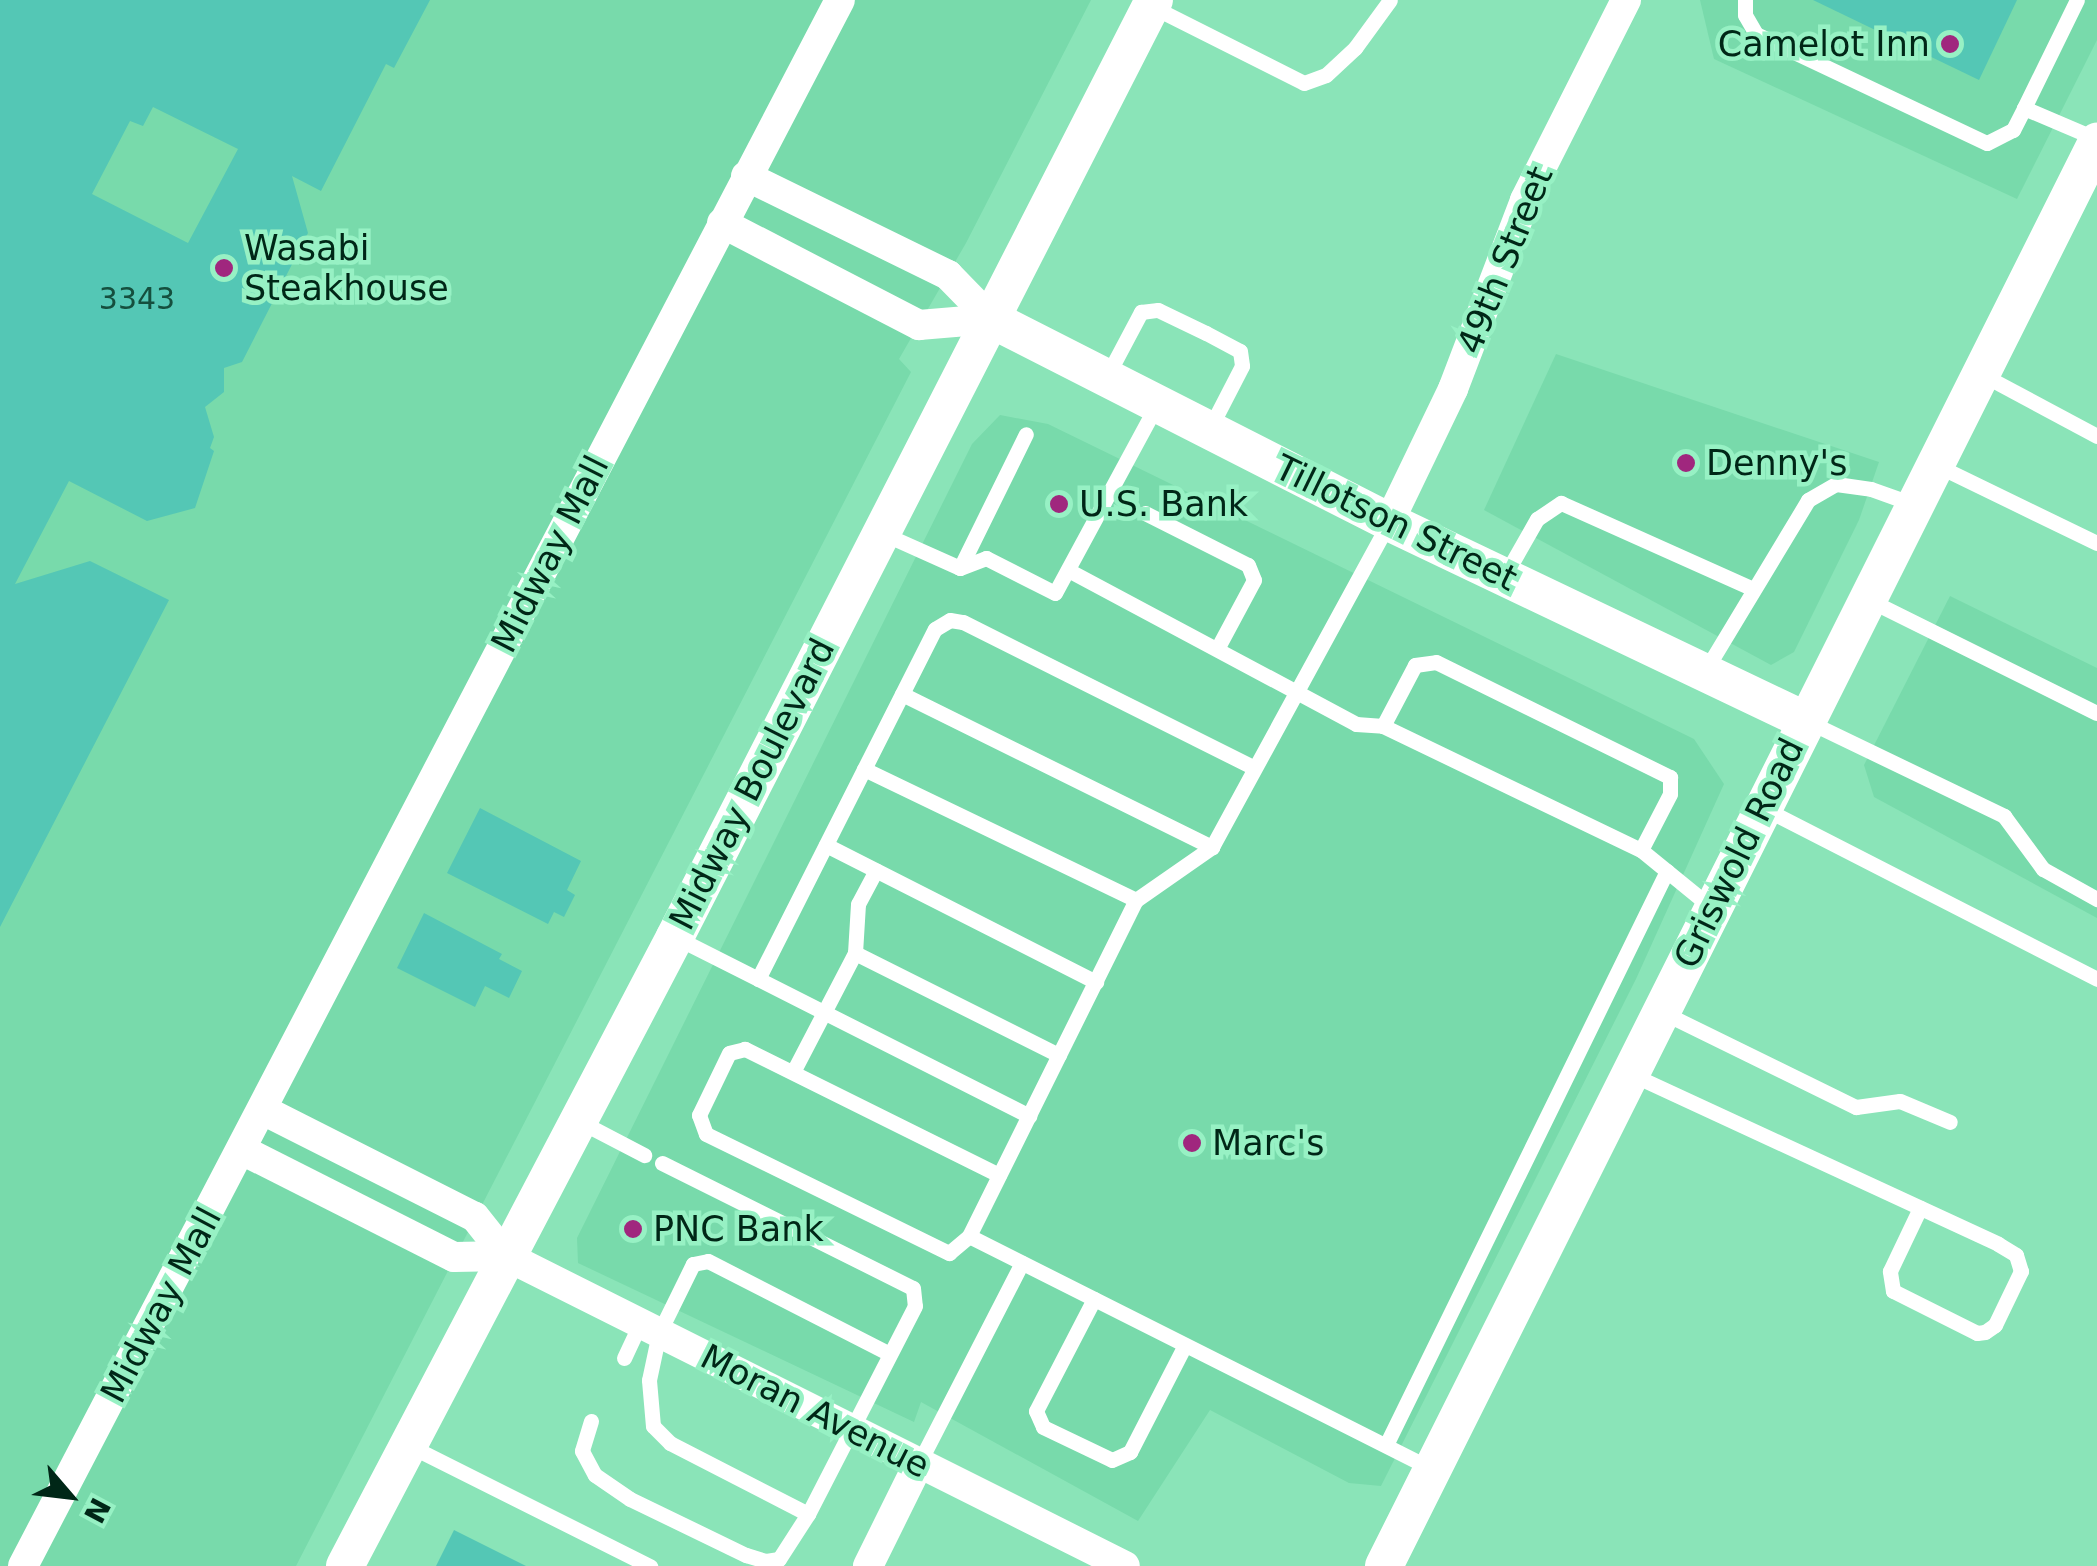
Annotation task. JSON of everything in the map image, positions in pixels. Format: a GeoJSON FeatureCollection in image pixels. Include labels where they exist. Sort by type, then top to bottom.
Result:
{"type":"FeatureCollection","features":[{"type":"Feature","properties":{"kind":"street","name":"Midway Mall"},"geometry":{"type":"LineString","coordinates":[[23,1566],[840,0]]}},
{"type":"Feature","properties":{"kind":"street","name":"49th Street"},"geometry":{"type":"LineString","coordinates":[[1388,522],[1453,389],[1525,200],[1626,0]]}},
{"type":"Feature","properties":{"kind":"street","name":"Midway Boulevard"},"geometry":{"type":"LineString","coordinates":[[345,1566],[675,937],[1153,3]]}},
{"type":"Feature","properties":{"kind":"street","name":"Griswold Road"},"geometry":{"type":"LineString","coordinates":[[1384,1566],[1912,504],[2097,141]]}},
{"type":"Feature","properties":{"kind":"street","name":"Tillotson Street"},"geometry":{"type":"LineString","coordinates":[[746,176],[948,275],[991,319],[1388,522],[1805,720]]}},
{"type":"Feature","properties":{"kind":"street"},"geometry":{"type":"LineString","coordinates":[[722,223],[920,325],[991,319]]}},
{"type":"Feature","properties":{"kind":"street","name":"Moran Avenue"},"geometry":{"type":"LineString","coordinates":[[263,1110],[475,1217],[506,1256],[1124,1566]]}},
{"type":"Feature","properties":{"kind":"street","name":"Moran Avenue"},"geometry":{"type":"LineString","coordinates":[[242,1150],[454,1257],[506,1256]]}},
{"type":"Feature","properties":{"kind":"street"},"geometry":{"type":"LineString","coordinates":[[868,1566],[919,1463]]}},
{"type":"Feature","properties":{"kind":"lane"},"geometry":{"type":"LineString","coordinates":[[1153,3],[1304,84],[1326,75],[1356,48],[1390,0]]}},
{"type":"Feature","properties":{"kind":"lane"},"geometry":{"type":"LineString","coordinates":[[1745,0],[1745,15],[1756,34],[1986,143],[2013,130],[2076,0]]}},
{"type":"Feature","properties":{"kind":"lane"},"geometry":{"type":"LineString","coordinates":[[2024,108],[2097,141]]}},
{"type":"Feature","properties":{"kind":"lane"},"geometry":{"type":"LineString","coordinates":[[1106,378],[1141,312],[1158,310],[1206,333],[1240,351],[1242,366],[1209,430]]}},
{"type":"Feature","properties":{"kind":"lane"},"geometry":{"type":"LineString","coordinates":[[1979,374],[2097,436]]}},
{"type":"Feature","properties":{"kind":"lane"},"geometry":{"type":"LineString","coordinates":[[880,532],[960,568],[986,558],[1056,594],[1157,404]]}},
{"type":"Feature","properties":{"kind":"lane"},"geometry":{"type":"LineString","coordinates":[[960,568],[1026,434]]}},
{"type":"Feature","properties":{"kind":"lane"},"geometry":{"type":"LineString","coordinates":[[1934,463],[2097,543]]}},
{"type":"Feature","properties":{"kind":"lane"},"geometry":{"type":"LineString","coordinates":[[1704,672],[1808,500],[1836,484],[1871,489],[1912,504]]}},
{"type":"Feature","properties":{"kind":"lane"},"geometry":{"type":"LineString","coordinates":[[1504,577],[1537,519],[1561,503],[1753,589]]}},
{"type":"Feature","properties":{"kind":"lane"},"geometry":{"type":"LineString","coordinates":[[1145,513],[1248,565],[1254,580],[1217,648]]}},
{"type":"Feature","properties":{"kind":"lane"},"geometry":{"type":"LineString","coordinates":[[1000,1176],[737,1048],[729,1054],[706,1100],[699,1125],[706,1134],[949,1253],[970,1236],[1000,1176],[1029,1116],[1060,1055],[1136,900],[1212,847],[1294,689],[1388,522]]}},
{"type":"Feature","properties":{"kind":"lane"},"geometry":{"type":"LineString","coordinates":[[1068,570],[1356,724],[1383,726],[1641,850],[1712,908]]}},
{"type":"Feature","properties":{"kind":"lane"},"geometry":{"type":"LineString","coordinates":[[1865,598],[2097,713]]}},
{"type":"Feature","properties":{"kind":"lane"},"geometry":{"type":"LineString","coordinates":[[758,979],[935,629],[950,620],[964,622],[1253,767]]}},
{"type":"Feature","properties":{"kind":"lane"},"geometry":{"type":"LineString","coordinates":[[1383,726],[1415,665],[1436,662],[1670,778],[1670,794],[1641,850]]}},
{"type":"Feature","properties":{"kind":"lane"},"geometry":{"type":"LineString","coordinates":[[902,694],[1212,847]]}},
{"type":"Feature","properties":{"kind":"lane"},"geometry":{"type":"LineString","coordinates":[[1805,720],[2004,816],[2043,869],[2097,898]]}},
{"type":"Feature","properties":{"kind":"lane"},"geometry":{"type":"LineString","coordinates":[[864,770],[1136,900]]}},
{"type":"Feature","properties":{"kind":"lane"},"geometry":{"type":"LineString","coordinates":[[1762,807],[2097,979]]}},
{"type":"Feature","properties":{"kind":"lane"},"geometry":{"type":"LineString","coordinates":[[826,845],[1096,982]]}},
{"type":"Feature","properties":{"kind":"lane"},"geometry":{"type":"LineString","coordinates":[[793,1072],[855,953],[858,904],[876,870]]}},
{"type":"Feature","properties":{"kind":"lane"},"geometry":{"type":"LineString","coordinates":[[1386,1446],[1667,871]]}},
{"type":"Feature","properties":{"kind":"lane"},"geometry":{"type":"LineString","coordinates":[[675,937],[1029,1116]]}},
{"type":"Feature","properties":{"kind":"lane"},"geometry":{"type":"LineString","coordinates":[[855,953],[1060,1055]]}},
{"type":"Feature","properties":{"kind":"lane"},"geometry":{"type":"LineString","coordinates":[[1660,1011],[1856,1107],[1900,1101],[1950,1122]]}},
{"type":"Feature","properties":{"kind":"lane"},"geometry":{"type":"LineString","coordinates":[[1629,1073],[1998,1244],[2022,1262],[1995,1325],[1985,1332],[1978,1333],[1893,1291],[1890,1270],[1920,1208]]}},
{"type":"Feature","properties":{"kind":"lane"},"geometry":{"type":"LineString","coordinates":[[576,1120],[644,1155]]}},
{"type":"Feature","properties":{"kind":"lane"},"geometry":{"type":"LineString","coordinates":[[590,1421],[582,1452],[595,1474],[630,1499],[746,1554],[766,1561],[779,1558],[808,1514],[916,1306],[913,1288],[662,1163]]}},
{"type":"Feature","properties":{"kind":"lane"},"geometry":{"type":"LineString","coordinates":[[970,1236],[1432,1469]]}},
{"type":"Feature","properties":{"kind":"lane"},"geometry":{"type":"LineString","coordinates":[[624,1358],[693,1264],[708,1261],[890,1354]]}},
{"type":"Feature","properties":{"kind":"lane"},"geometry":{"type":"LineString","coordinates":[[919,1463],[1022,1263]]}},
{"type":"Feature","properties":{"kind":"lane"},"geometry":{"type":"LineString","coordinates":[[1094,1299],[1036,1411],[1044,1427],[1112,1460],[1130,1452],[1185,1345]]}},
{"type":"Feature","properties":{"kind":"lane"},"geometry":{"type":"LineString","coordinates":[[649,1328],[653,1426],[670,1443],[808,1514]]}},
{"type":"Feature","properties":{"kind":"lane"},"geometry":{"type":"LineString","coordinates":[[408,1444],[650,1566]]}},
{"type":"Feature","properties":{"kind":"lane"},"geometry":{"type":"LineString","coordinates":[[610,1566],[618,1550]]}},
{"type":"Feature","properties":{"kind":"shaded area"},"geometry":{"type":"Polygon","coordinates":[[[0,0],[1091,0],[966,243],[899,359],[911,372],[296,1566],[0,1566],[0,0]]]}},
{"type":"Feature","properties":{"kind":"shaded area"},"geometry":{"type":"Polygon","coordinates":[[[1700,0],[2097,0],[2097,40],[2017,199],[1714,59],[1700,0]]]}},
{"type":"Feature","properties":{"kind":"shaded area"},"geometry":{"type":"Polygon","coordinates":[[[1556,354],[1879,462],[1859,520],[1794,652],[1771,665],[1484,510],[1556,354]]]}},
{"type":"Feature","properties":{"kind":"shaded area"},"geometry":{"type":"Polygon","coordinates":[[[1000,415],[1048,424],[1694,739],[1724,784],[1636,979],[1381,1486],[1349,1483],[1210,1410],[1138,1521],[921,1402],[914,1422],[578,1263],[577,1238],[972,444],[1000,415]]]}},
{"type":"Feature","properties":{"kind":"shaded area"},"geometry":{"type":"Polygon","coordinates":[[[1950,596],[2097,668],[2097,918],[1874,797],[1864,765],[1950,596]]]}},
{"type":"Feature","properties":{"kind":"building"},"geometry":{"type":"Polygon","coordinates":[[[0,0],[430,0],[394,68],[386,64],[321,191],[292,176],[308,233],[242,362],[224,368],[224,392],[205,407],[214,437],[210,448],[214,451],[195,508],[147,521],[69,481],[15,584],[90,561],[169,600],[0,927],[0,0]],[[153,107],[143,126],[130,121],[92,194],[188,243],[238,149],[153,107]]]}},
{"type":"Feature","properties":{"kind":"building","name":"Camelot Inn"},"geometry":{"type":"Polygon","coordinates":[[[1813,0],[2017,0],[1979,80],[1813,0]]]}},
{"type":"Feature","properties":{"kind":"building"},"geometry":{"type":"Polygon","coordinates":[[[480,808],[581,861],[567,890],[575,895],[564,917],[554,912],[548,924],[447,873],[480,808]]]}},
{"type":"Feature","properties":{"kind":"building"},"geometry":{"type":"Polygon","coordinates":[[[424,913],[502,954],[499,959],[522,971],[509,998],[485,986],[475,1007],[397,968],[424,913]]]}},
{"type":"Feature","properties":{"kind":"building"},"geometry":{"type":"Polygon","coordinates":[[[454,1530],[526,1566],[436,1566],[454,1530]]]}},
{"type":"Feature","properties":{"kind":"place","name":"Camelot Inn"},"geometry":{"type":"Point","coordinates":[1950,44]}},
{"type":"Feature","properties":{"kind":"place","name":"Wasabi Steakhouse"},"geometry":{"type":"Point","coordinates":[224,268]}},
{"type":"Feature","properties":{"kind":"place","name":"Denny's"},"geometry":{"type":"Point","coordinates":[1686,463]}},
{"type":"Feature","properties":{"kind":"place","name":"U.S. Bank"},"geometry":{"type":"Point","coordinates":[1059,504]}},
{"type":"Feature","properties":{"kind":"place","name":"Marc's"},"geometry":{"type":"Point","coordinates":[1192,1143]}},
{"type":"Feature","properties":{"kind":"place","name":"PNC Bank"},"geometry":{"type":"Point","coordinates":[633,1229]}}]}
